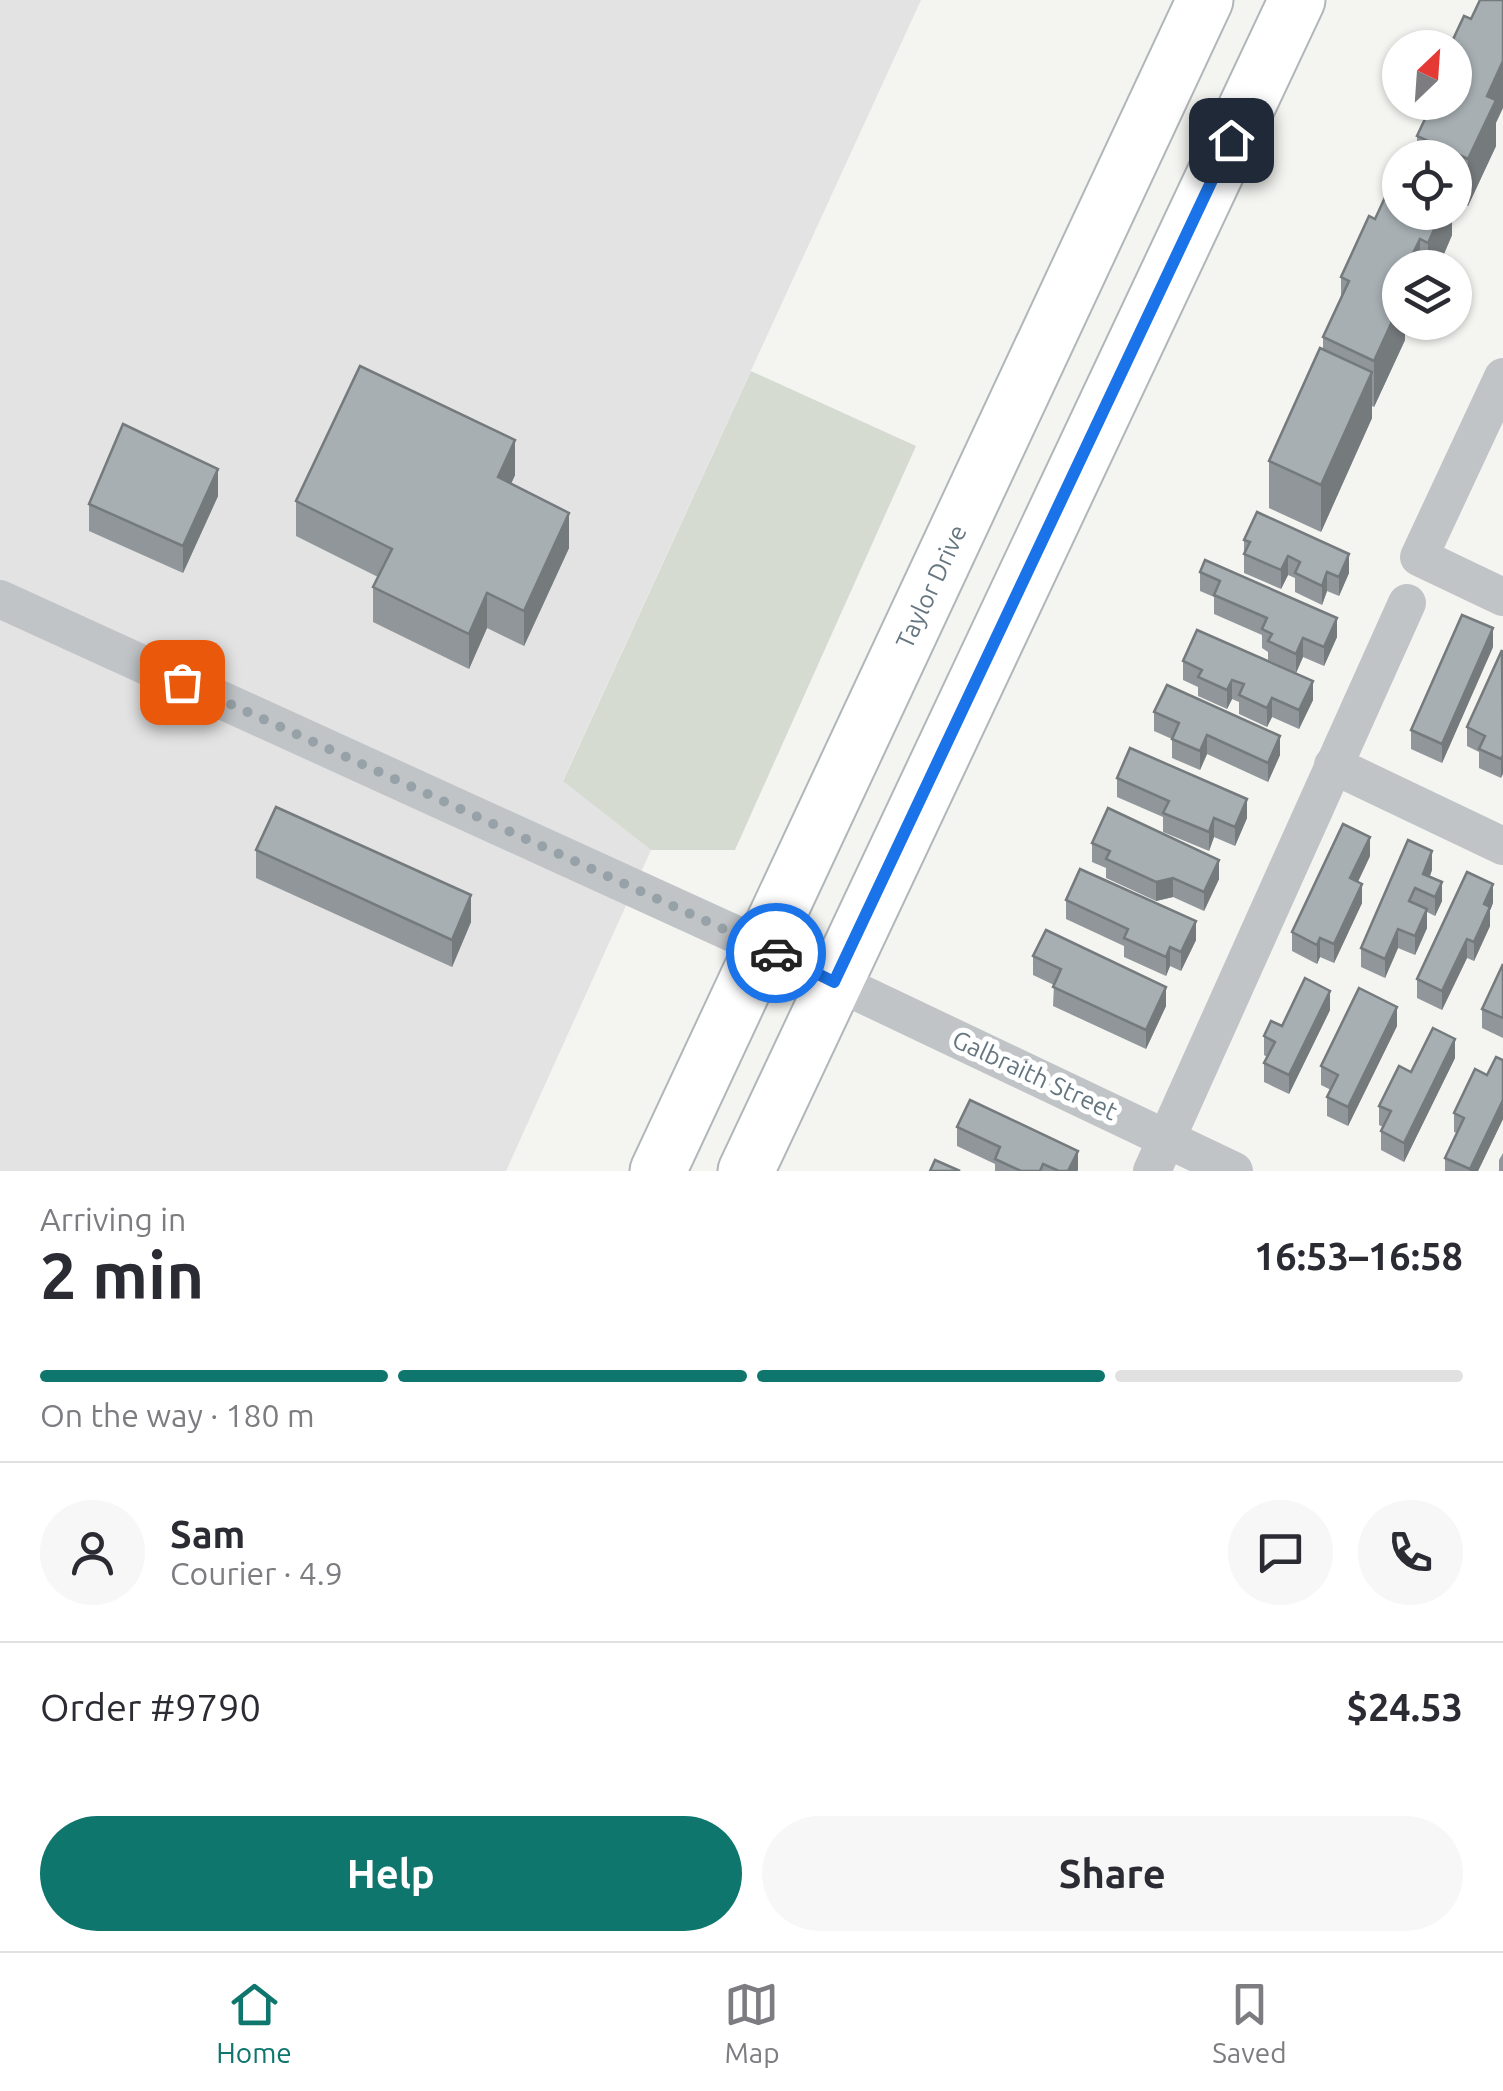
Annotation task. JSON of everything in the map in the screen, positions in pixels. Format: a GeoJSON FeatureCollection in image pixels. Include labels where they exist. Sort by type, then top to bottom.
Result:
{"type":"FeatureCollection","features":[{"type":"Feature","properties":{"kind":"main road","name":"Taylor Drive"},"geometry":{"type":"LineString","coordinates":[[658,1171],[1205,0]]}},
{"type":"Feature","properties":{"kind":"main road"},"geometry":{"type":"LineString","coordinates":[[746,1171],[1297,0]]}},
{"type":"Feature","properties":{"kind":"street"},"geometry":{"type":"LineString","coordinates":[[1503,377],[1419,557],[1503,597]]}},
{"type":"Feature","properties":{"kind":"street","name":"Galbraith Street"},"geometry":{"type":"LineString","coordinates":[[0,600],[763,947],[1234,1171]]}},
{"type":"Feature","properties":{"kind":"street"},"geometry":{"type":"LineString","coordinates":[[1152,1171],[1407,603]]}},
{"type":"Feature","properties":{"kind":"street"},"geometry":{"type":"LineString","coordinates":[[1333,765],[1503,846]]}},
{"type":"Feature","properties":{"kind":"shaded area"},"geometry":{"type":"Polygon","coordinates":[[[0,0],[921,0],[563,780],[651,850],[506,1171],[0,1171],[0,0]]]}},
{"type":"Feature","properties":{"kind":"shaded area"},"geometry":{"type":"Polygon","coordinates":[[[751,371],[916,446],[735,850],[651,850],[563,781],[751,371]]]}},
{"type":"Feature","properties":{"kind":"building"},"geometry":{"type":"Polygon","coordinates":[[[1480,0],[1503,0],[1503,61],[1487,96],[1496,100],[1472,151],[1472,140],[1426,140],[1417,136],[1425,120],[1472,120],[1472,30],[1457,30],[1464,16],[1471,19],[1480,0]]]}},
{"type":"Feature","properties":{"kind":"building"},"geometry":{"type":"Polygon","coordinates":[[[1382,204],[1382,230],[1434,230],[1428,243],[1420,239],[1415,250],[1382,250],[1384,340],[1374,361],[1323,337],[1349,281],[1341,277],[1369,216],[1375,219],[1382,204]]]}},
{"type":"Feature","properties":{"kind":"building"},"geometry":{"type":"Polygon","coordinates":[[[1320,348],[1372,372],[1321,485],[1269,461],[1320,348]]]}},
{"type":"Feature","properties":{"kind":"building"},"geometry":{"type":"Polygon","coordinates":[[[360,366],[515,440],[498,477],[569,513],[524,611],[487,593],[469,634],[373,587],[392,549],[296,501],[360,366]]]}},
{"type":"Feature","properties":{"kind":"building"},"geometry":{"type":"Polygon","coordinates":[[[123,424],[218,469],[183,546],[89,504],[123,424]]]}},
{"type":"Feature","properties":{"kind":"building"},"geometry":{"type":"Polygon","coordinates":[[[1257,512],[1349,554],[1339,577],[1327,572],[1322,586],[1295,573],[1300,562],[1288,556],[1281,570],[1244,554],[1250,542],[1244,540],[1257,512]]]}},
{"type":"Feature","properties":{"kind":"building"},"geometry":{"type":"Polygon","coordinates":[[[1205,560],[1337,618],[1324,647],[1303,638],[1296,654],[1268,641],[1272,634],[1262,629],[1267,618],[1214,595],[1220,581],[1200,572],[1205,560]]]}},
{"type":"Feature","properties":{"kind":"building"},"geometry":{"type":"Polygon","coordinates":[[[1462,615],[1493,628],[1442,744],[1411,730],[1462,615]]]}},
{"type":"Feature","properties":{"kind":"building"},"geometry":{"type":"Polygon","coordinates":[[[1197,630],[1313,681],[1299,710],[1272,698],[1267,708],[1239,695],[1244,684],[1232,680],[1227,690],[1198,677],[1202,670],[1183,661],[1197,630]]]}},
{"type":"Feature","properties":{"kind":"building"},"geometry":{"type":"Polygon","coordinates":[[[1502,650],[1501,759],[1479,749],[1485,736],[1467,727],[1502,650]]]}},
{"type":"Feature","properties":{"kind":"building"},"geometry":{"type":"Polygon","coordinates":[[[1167,685],[1280,736],[1268,763],[1207,735],[1200,751],[1172,739],[1179,723],[1154,712],[1167,685]]]}},
{"type":"Feature","properties":{"kind":"building"},"geometry":{"type":"Polygon","coordinates":[[[1130,748],[1247,799],[1235,827],[1214,818],[1209,832],[1163,813],[1169,801],[1117,778],[1130,748]]]}},
{"type":"Feature","properties":{"kind":"building"},"geometry":{"type":"Polygon","coordinates":[[[276,807],[471,895],[452,940],[256,850],[276,807]]]}},
{"type":"Feature","properties":{"kind":"building"},"geometry":{"type":"Polygon","coordinates":[[[1108,808],[1219,860],[1204,892],[1173,878],[1156,882],[1106,859],[1110,851],[1092,843],[1108,808]]]}},
{"type":"Feature","properties":{"kind":"building"},"geometry":{"type":"Polygon","coordinates":[[[1343,824],[1370,837],[1350,878],[1362,884],[1334,944],[1320,938],[1317,945],[1292,932],[1343,824]]]}},
{"type":"Feature","properties":{"kind":"building"},"geometry":{"type":"Polygon","coordinates":[[[1408,840],[1432,851],[1423,874],[1442,882],[1435,897],[1415,888],[1409,901],[1427,909],[1415,936],[1398,929],[1385,959],[1361,948],[1408,840]]]}},
{"type":"Feature","properties":{"kind":"building"},"geometry":{"type":"Polygon","coordinates":[[[1080,869],[1196,921],[1181,952],[1170,947],[1166,957],[1124,938],[1128,929],[1066,900],[1080,869]]]}},
{"type":"Feature","properties":{"kind":"building"},"geometry":{"type":"Polygon","coordinates":[[[1467,872],[1493,884],[1484,904],[1490,907],[1474,942],[1467,939],[1442,991],[1417,979],[1467,872]]]}},
{"type":"Feature","properties":{"kind":"building"},"geometry":{"type":"Polygon","coordinates":[[[1046,930],[1166,987],[1146,1030],[1053,987],[1061,969],[1033,956],[1046,930]]]}},
{"type":"Feature","properties":{"kind":"building"},"geometry":{"type":"Polygon","coordinates":[[[1503,964],[1503,1018],[1482,1009],[1503,964]]]}},
{"type":"Feature","properties":{"kind":"building"},"geometry":{"type":"Polygon","coordinates":[[[1305,978],[1330,991],[1289,1075],[1264,1063],[1275,1042],[1264,1036],[1271,1021],[1282,1026],[1305,978]]]}},
{"type":"Feature","properties":{"kind":"building"},"geometry":{"type":"Polygon","coordinates":[[[1359,988],[1397,1007],[1348,1107],[1327,1097],[1338,1075],[1321,1066],[1359,988]]]}},
{"type":"Feature","properties":{"kind":"building"},"geometry":{"type":"Polygon","coordinates":[[[1433,1028],[1455,1039],[1404,1143],[1381,1131],[1391,1111],[1379,1106],[1399,1066],[1411,1072],[1433,1028]]]}},
{"type":"Feature","properties":{"kind":"building"},"geometry":{"type":"Polygon","coordinates":[[[1496,1057],[1503,1060],[1503,1100],[1470,1169],[1445,1158],[1464,1118],[1454,1113],[1475,1069],[1487,1075],[1496,1057]]]}},
{"type":"Feature","properties":{"kind":"building"},"geometry":{"type":"Polygon","coordinates":[[[970,1100],[1078,1151],[1068,1171],[1043,1164],[1040,1171],[1021,1171],[995,1159],[1000,1147],[957,1127],[970,1100]]]}},
{"type":"Feature","properties":{"kind":"building"},"geometry":{"type":"Polygon","coordinates":[[[935,1160],[960,1171],[930,1171],[935,1160]]]}},
{"type":"Feature","properties":{"kind":"way so far"},"geometry":{"type":"LineString","coordinates":[[182,682],[776,953]]}},
{"type":"Feature","properties":{"kind":"route"},"geometry":{"type":"LineString","coordinates":[[776,953],[834,982],[1231,140]]}}]}
